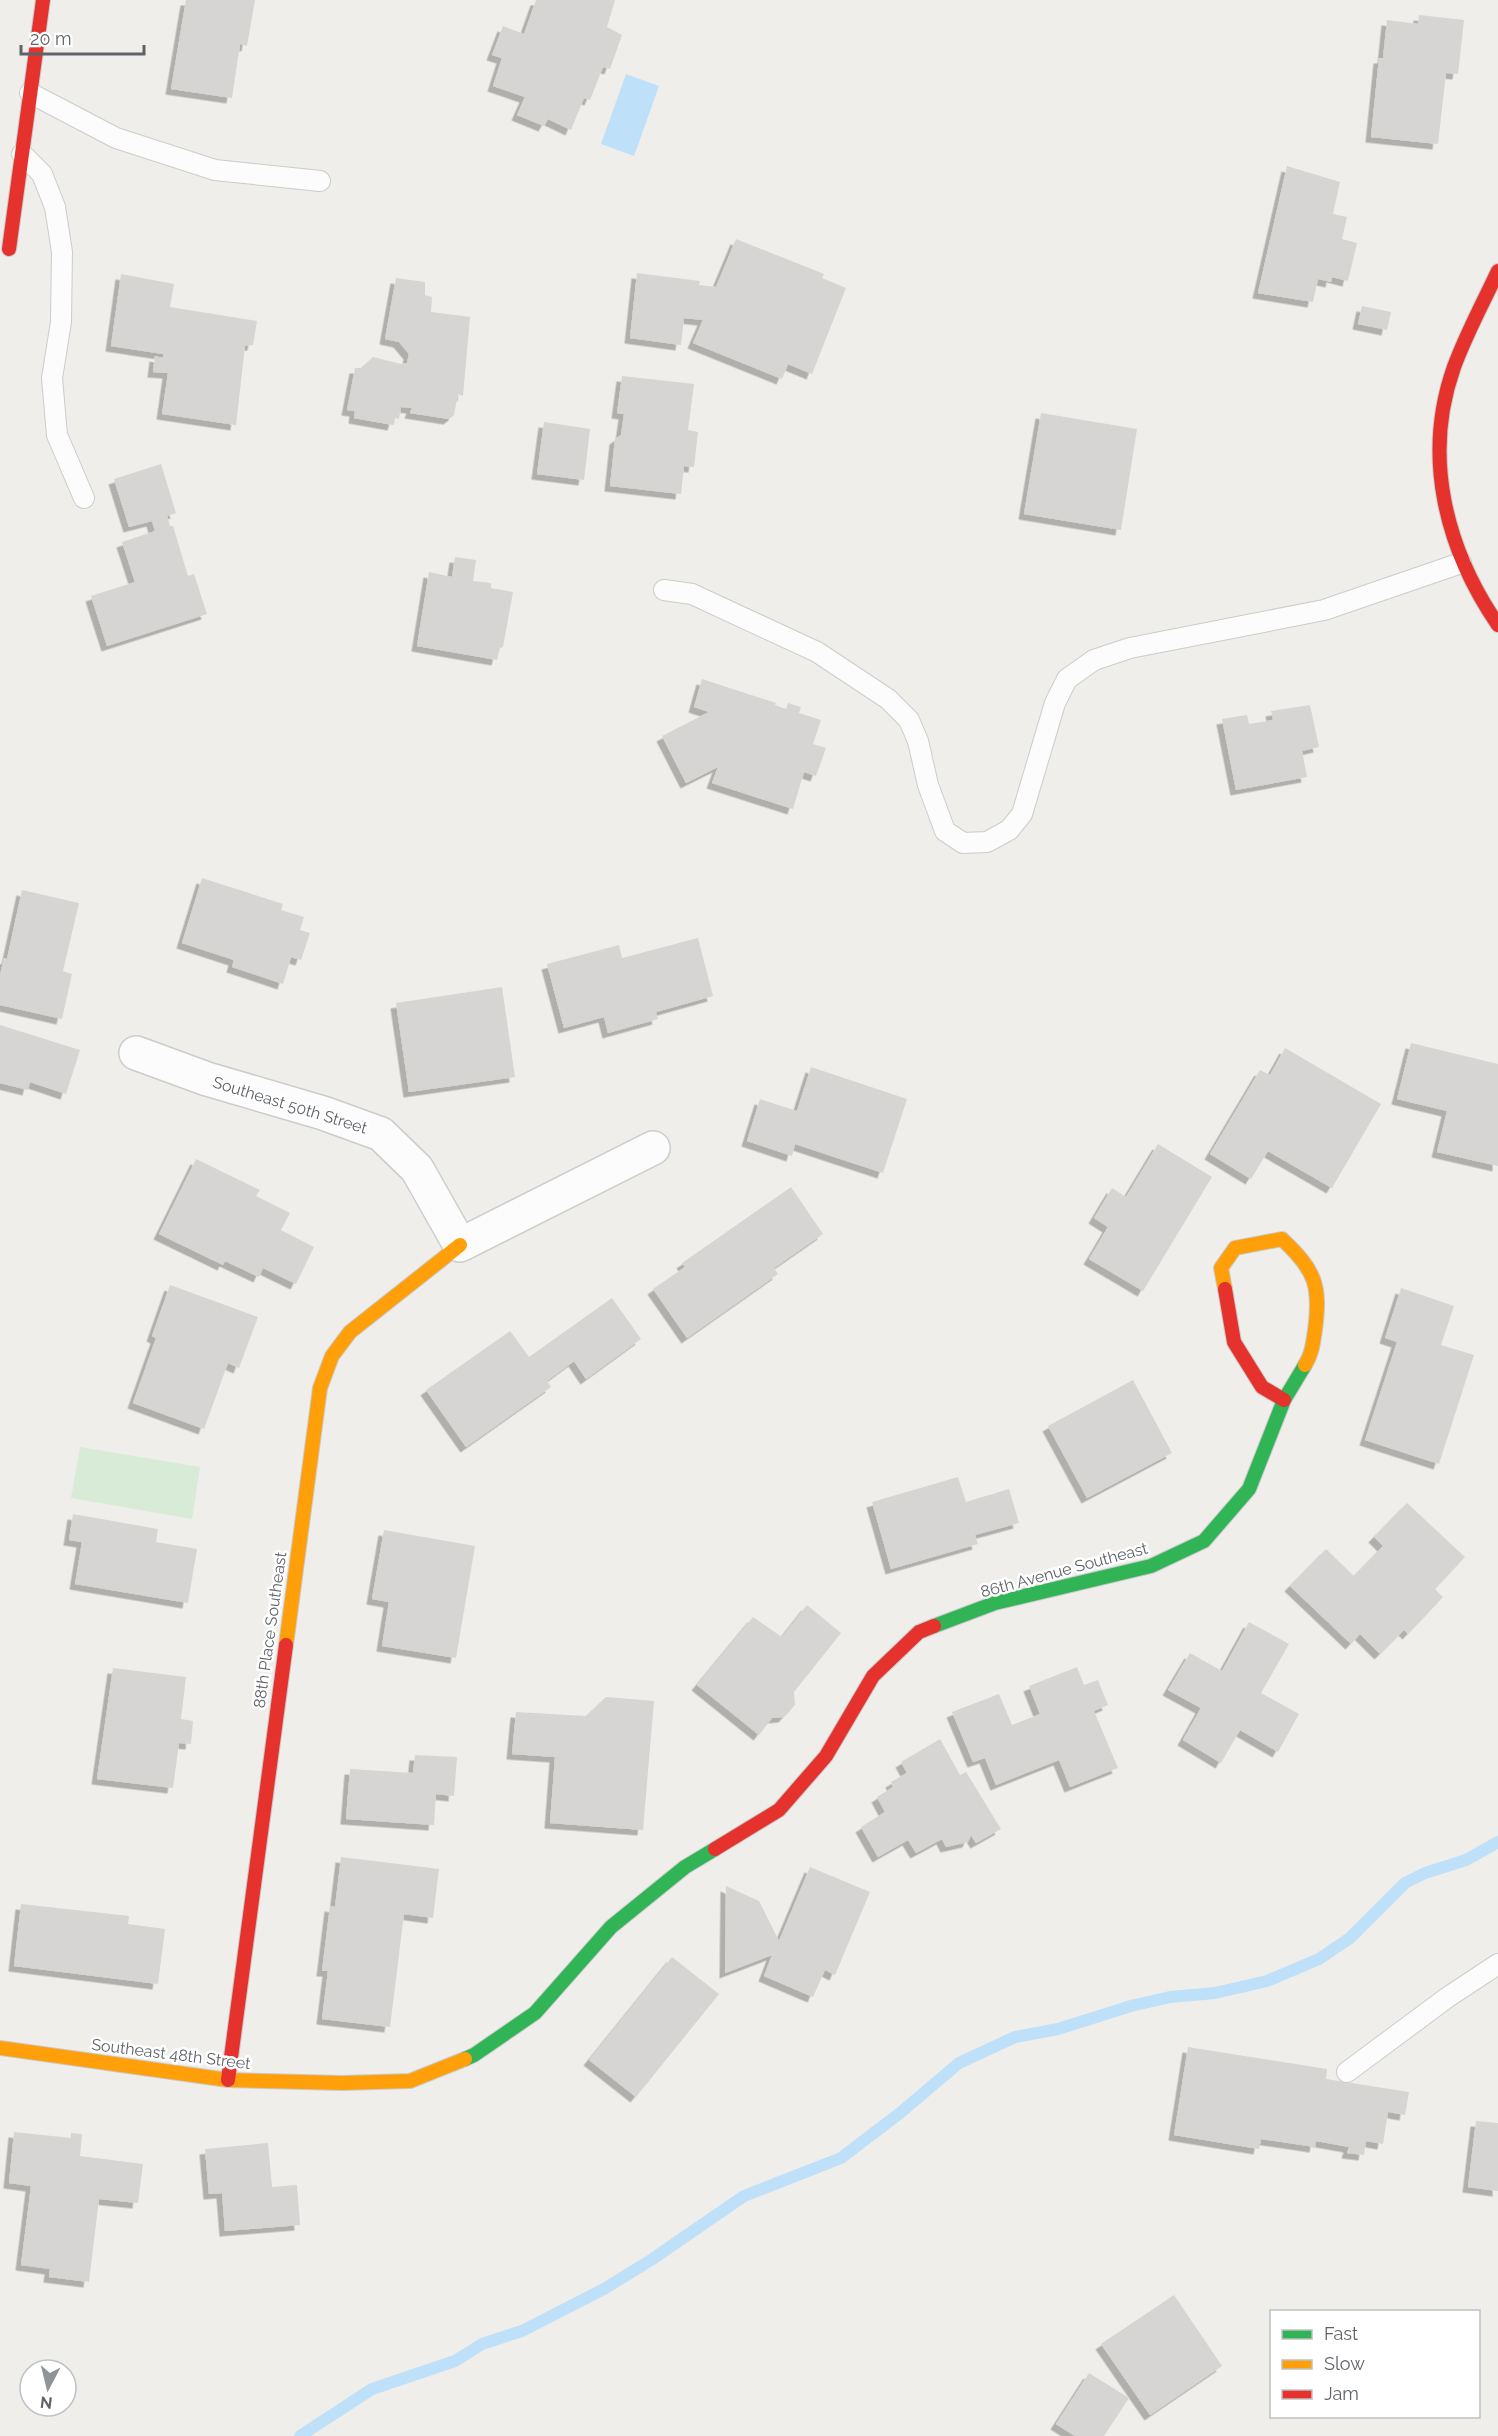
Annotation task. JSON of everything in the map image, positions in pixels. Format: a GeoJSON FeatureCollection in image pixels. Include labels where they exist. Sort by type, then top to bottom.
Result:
{"type":"FeatureCollection","features":[{"type":"Feature","properties":{"kind":"street"},"geometry":{"type":"LineString","coordinates":[[9,249],[43,0]]}},
{"type":"Feature","properties":{"kind":"street"},"geometry":{"type":"LineString","coordinates":[[1498,270],[1453,371],[1442,419],[1440,467],[1446,516],[1461,563],[1484,606],[1498,625]]}},
{"type":"Feature","properties":{"kind":"street","name":"Southeast 50th Street"},"geometry":{"type":"LineString","coordinates":[[136,1053],[207,1079],[323,1113],[381,1134],[417,1169],[460,1245]]}},
{"type":"Feature","properties":{"kind":"street"},"geometry":{"type":"LineString","coordinates":[[460,1245],[654,1148]]}},
{"type":"Feature","properties":{"kind":"street","name":"86th Avenue Southeast"},"geometry":{"type":"LineString","coordinates":[[410,2081],[474,2055],[535,2013],[611,1927],[685,1867],[779,1810],[826,1756],[873,1676],[919,1632],[995,1603],[1150,1566],[1204,1541],[1249,1489],[1284,1400],[1311,1354],[1317,1314],[1317,1287],[1303,1259],[1282,1239],[1235,1248],[1221,1268],[1234,1342],[1263,1387],[1284,1400]]}},
{"type":"Feature","properties":{"kind":"street","name":"88th Place Southeast"},"geometry":{"type":"LineString","coordinates":[[228,2080],[320,1388],[332,1356],[350,1332],[460,1245]]}},
{"type":"Feature","properties":{"kind":"street","name":"Southeast 48th Street"},"geometry":{"type":"LineString","coordinates":[[0,2048],[228,2080],[342,2083],[410,2081]]}},
{"type":"Feature","properties":{"kind":"lane"},"geometry":{"type":"LineString","coordinates":[[30,93],[116,138],[215,170],[320,181]]}},
{"type":"Feature","properties":{"kind":"lane"},"geometry":{"type":"LineString","coordinates":[[22,154],[42,174],[55,207],[62,252],[61,322],[52,378],[57,435],[84,498]]}},
{"type":"Feature","properties":{"kind":"lane"},"geometry":{"type":"LineString","coordinates":[[664,590],[692,594],[817,652],[888,699],[909,720],[918,741],[928,785],[945,831],[963,843],[987,842],[1009,830],[1022,814],[1055,703],[1067,680],[1094,660],[1130,648],[1324,610],[1461,563]]}},
{"type":"Feature","properties":{"kind":"lane"},"geometry":{"type":"LineString","coordinates":[[1347,2072],[1448,1997],[1498,1964]]}},
{"type":"Feature","properties":{"kind":"green space"},"geometry":{"type":"Polygon","coordinates":[[[80,1447],[200,1467],[192,1519],[71,1498],[80,1447]]]}},
{"type":"Feature","properties":{"kind":"water"},"geometry":{"type":"Polygon","coordinates":[[[626,74],[659,86],[634,156],[601,144],[626,74]]]}},
{"type":"Feature","properties":{"kind":"building"},"geometry":{"type":"Polygon","coordinates":[[[186,0],[255,0],[247,46],[240,44],[232,98],[171,89],[186,0]]]}},
{"type":"Feature","properties":{"kind":"building"},"geometry":{"type":"Polygon","coordinates":[[[536,0],[615,0],[607,27],[622,35],[610,69],[603,67],[590,100],[584,98],[571,130],[548,119],[544,126],[517,115],[525,97],[493,86],[502,58],[492,55],[503,26],[524,34],[536,0]]]}},
{"type":"Feature","properties":{"kind":"building"},"geometry":{"type":"Polygon","coordinates":[[[1419,15],[1464,20],[1458,74],[1446,73],[1438,144],[1371,137],[1379,58],[1383,58],[1387,20],[1418,24],[1419,15]]]}},
{"type":"Feature","properties":{"kind":"building"},"geometry":{"type":"Polygon","coordinates":[[[1287,166],[1340,182],[1333,214],[1347,217],[1342,239],[1357,243],[1348,281],[1332,277],[1331,282],[1318,279],[1313,302],[1258,293],[1287,166]]]}},
{"type":"Feature","properties":{"kind":"building"},"geometry":{"type":"Polygon","coordinates":[[[736,239],[824,274],[822,278],[846,288],[812,374],[788,364],[782,379],[693,343],[703,320],[684,318],[681,345],[630,338],[637,273],[700,281],[699,285],[716,287],[736,239]]]}},
{"type":"Feature","properties":{"kind":"building"},"geometry":{"type":"Polygon","coordinates":[[[121,274],[174,284],[170,307],[257,321],[253,345],[245,346],[236,425],[162,414],[168,373],[153,372],[155,356],[163,358],[163,354],[111,346],[121,274]]]}},
{"type":"Feature","properties":{"kind":"building"},"geometry":{"type":"Polygon","coordinates":[[[396,278],[425,282],[425,295],[432,297],[431,312],[470,317],[463,396],[458,394],[454,415],[449,419],[410,413],[412,408],[401,407],[399,419],[395,418],[393,425],[354,418],[355,411],[347,410],[355,368],[361,368],[373,357],[401,364],[407,363],[409,354],[399,342],[385,339],[396,278]]]}},
{"type":"Feature","properties":{"kind":"building"},"geometry":{"type":"Polygon","coordinates":[[[1362,306],[1391,312],[1387,330],[1358,324],[1362,306]]]}},
{"type":"Feature","properties":{"kind":"building"},"geometry":{"type":"Polygon","coordinates":[[[622,376],[694,384],[688,430],[698,432],[694,467],[684,466],[681,494],[610,486],[615,439],[621,435],[624,414],[617,413],[622,376]]]}},
{"type":"Feature","properties":{"kind":"building"},"geometry":{"type":"Polygon","coordinates":[[[1041,413],[1137,429],[1121,530],[1024,514],[1041,413]]]}},
{"type":"Feature","properties":{"kind":"building"},"geometry":{"type":"Polygon","coordinates":[[[544,422],[590,429],[584,480],[537,474],[544,422]]]}},
{"type":"Feature","properties":{"kind":"building"},"geometry":{"type":"Polygon","coordinates":[[[161,464],[176,513],[167,516],[170,526],[173,526],[188,576],[194,574],[207,614],[107,646],[91,596],[135,582],[122,542],[155,531],[152,521],[129,527],[114,479],[161,464]]]}},
{"type":"Feature","properties":{"kind":"building"},"geometry":{"type":"Polygon","coordinates":[[[455,557],[476,560],[473,581],[491,583],[491,588],[513,592],[503,647],[500,648],[497,660],[417,646],[429,572],[452,577],[455,557]]]}},
{"type":"Feature","properties":{"kind":"building"},"geometry":{"type":"Polygon","coordinates":[[[702,679],[776,703],[775,705],[786,709],[788,703],[801,707],[799,713],[821,720],[813,744],[826,748],[816,776],[804,772],[793,809],[712,783],[718,767],[686,783],[662,736],[709,712],[694,707],[702,679]]]}},
{"type":"Feature","properties":{"kind":"building"},"geometry":{"type":"Polygon","coordinates":[[[1310,705],[1319,747],[1302,751],[1307,777],[1236,790],[1222,719],[1247,715],[1249,724],[1273,720],[1271,711],[1310,705]]]}},
{"type":"Feature","properties":{"kind":"building"},"geometry":{"type":"Polygon","coordinates":[[[202,878],[283,904],[281,910],[304,917],[300,930],[310,933],[301,960],[291,957],[283,984],[232,967],[234,960],[182,943],[202,878]]]}},
{"type":"Feature","properties":{"kind":"building"},"geometry":{"type":"Polygon","coordinates":[[[22,890],[79,903],[63,971],[72,974],[62,1019],[0,1005],[0,975],[4,958],[7,959],[22,890]]]}},
{"type":"Feature","properties":{"kind":"building"},"geometry":{"type":"Polygon","coordinates":[[[698,938],[713,996],[656,1012],[658,1019],[608,1033],[604,1017],[564,1028],[547,964],[619,945],[622,958],[698,938]]]}},
{"type":"Feature","properties":{"kind":"building"},"geometry":{"type":"Polygon","coordinates":[[[502,987],[515,1077],[409,1092],[396,1003],[502,987]]]}},
{"type":"Feature","properties":{"kind":"building"},"geometry":{"type":"Polygon","coordinates":[[[0,1025],[80,1050],[66,1094],[30,1082],[28,1090],[0,1083],[0,1025]]]}},
{"type":"Feature","properties":{"kind":"building"},"geometry":{"type":"Polygon","coordinates":[[[1411,1043],[1498,1064],[1498,1166],[1437,1152],[1447,1111],[1397,1099],[1411,1043]]]}},
{"type":"Feature","properties":{"kind":"building"},"geometry":{"type":"Polygon","coordinates":[[[1285,1048],[1381,1104],[1332,1188],[1268,1151],[1251,1179],[1210,1154],[1260,1070],[1270,1075],[1285,1048]]]}},
{"type":"Feature","properties":{"kind":"building"},"geometry":{"type":"Polygon","coordinates":[[[811,1067],[907,1099],[883,1173],[795,1144],[792,1156],[747,1141],[760,1099],[797,1111],[811,1067]]]}},
{"type":"Feature","properties":{"kind":"building"},"geometry":{"type":"Polygon","coordinates":[[[1158,1144],[1212,1177],[1143,1291],[1089,1259],[1108,1227],[1094,1218],[1112,1188],[1126,1197],[1158,1144]]]}},
{"type":"Feature","properties":{"kind":"building"},"geometry":{"type":"Polygon","coordinates":[[[196,1159],[260,1190],[256,1196],[290,1213],[281,1230],[314,1247],[296,1284],[263,1268],[259,1277],[225,1261],[223,1265],[159,1234],[196,1159]]]}},
{"type":"Feature","properties":{"kind":"building"},"geometry":{"type":"Polygon","coordinates":[[[791,1187],[823,1234],[774,1268],[778,1274],[687,1338],[653,1289],[685,1267],[682,1263],[791,1187]]]}},
{"type":"Feature","properties":{"kind":"building"},"geometry":{"type":"Polygon","coordinates":[[[170,1285],[258,1317],[239,1368],[228,1363],[204,1429],[133,1403],[156,1338],[152,1336],[170,1285]]]}},
{"type":"Feature","properties":{"kind":"building"},"geometry":{"type":"Polygon","coordinates":[[[1401,1288],[1454,1306],[1441,1345],[1474,1355],[1439,1464],[1365,1440],[1397,1342],[1385,1338],[1401,1288]]]}},
{"type":"Feature","properties":{"kind":"building"},"geometry":{"type":"Polygon","coordinates":[[[612,1298],[641,1339],[586,1379],[574,1361],[547,1381],[551,1387],[466,1447],[426,1390],[510,1331],[529,1357],[612,1298]]]}},
{"type":"Feature","properties":{"kind":"building"},"geometry":{"type":"Polygon","coordinates":[[[1133,1380],[1172,1453],[1087,1498],[1048,1426],[1133,1380]]]}},
{"type":"Feature","properties":{"kind":"building"},"geometry":{"type":"Polygon","coordinates":[[[958,1477],[966,1502],[1009,1489],[1019,1523],[975,1535],[978,1544],[891,1569],[872,1502],[958,1477]]]}},
{"type":"Feature","properties":{"kind":"building"},"geometry":{"type":"Polygon","coordinates":[[[1407,1503],[1465,1557],[1435,1589],[1443,1597],[1408,1634],[1404,1630],[1380,1654],[1360,1634],[1351,1644],[1290,1586],[1326,1549],[1354,1576],[1383,1546],[1374,1537],[1407,1503]]]}},
{"type":"Feature","properties":{"kind":"building"},"geometry":{"type":"Polygon","coordinates":[[[73,1514],[158,1529],[156,1542],[197,1549],[188,1603],[75,1584],[82,1542],[69,1540],[73,1514]]]}},
{"type":"Feature","properties":{"kind":"building"},"geometry":{"type":"Polygon","coordinates":[[[384,1530],[475,1546],[456,1658],[382,1646],[389,1602],[372,1599],[384,1530]]]}},
{"type":"Feature","properties":{"kind":"building"},"geometry":{"type":"Polygon","coordinates":[[[807,1605],[841,1633],[794,1692],[795,1705],[784,1717],[772,1718],[759,1735],[697,1685],[753,1617],[782,1637],[807,1605]]]}},
{"type":"Feature","properties":{"kind":"building"},"geometry":{"type":"Polygon","coordinates":[[[1249,1622],[1289,1644],[1261,1693],[1299,1714],[1278,1752],[1240,1730],[1221,1763],[1183,1740],[1201,1708],[1168,1690],[1190,1653],[1222,1671],[1249,1622]]]}},
{"type":"Feature","properties":{"kind":"building"},"geometry":{"type":"Polygon","coordinates":[[[1077,1667],[1084,1685],[1098,1680],[1108,1705],[1094,1711],[1118,1768],[1070,1787],[1059,1760],[996,1785],[985,1758],[973,1762],[952,1712],[999,1694],[1012,1725],[1040,1714],[1029,1686],[1077,1667]]]}},
{"type":"Feature","properties":{"kind":"building"},"geometry":{"type":"Polygon","coordinates":[[[113,1668],[186,1677],[181,1719],[193,1721],[191,1744],[179,1743],[173,1788],[97,1779],[113,1668]]]}},
{"type":"Feature","properties":{"kind":"building"},"geometry":{"type":"Polygon","coordinates":[[[606,1697],[654,1701],[643,1830],[550,1823],[555,1757],[512,1754],[516,1712],[586,1716],[606,1697]]]}},
{"type":"Feature","properties":{"kind":"building"},"geometry":{"type":"Polygon","coordinates":[[[940,1739],[960,1775],[966,1772],[1001,1829],[976,1843],[971,1835],[968,1842],[946,1847],[942,1839],[916,1853],[908,1840],[878,1857],[861,1827],[885,1812],[877,1797],[893,1787],[891,1782],[907,1773],[901,1762],[940,1739]]]}},
{"type":"Feature","properties":{"kind":"building"},"geometry":{"type":"Polygon","coordinates":[[[415,1755],[457,1757],[454,1796],[436,1794],[434,1825],[346,1819],[350,1769],[413,1773],[415,1755]]]}},
{"type":"Feature","properties":{"kind":"building"},"geometry":{"type":"Polygon","coordinates":[[[341,1857],[439,1869],[433,1918],[404,1914],[390,2027],[322,2019],[328,1971],[322,1971],[330,1906],[335,1907],[341,1857]]]}},
{"type":"Feature","properties":{"kind":"building"},"geometry":{"type":"Polygon","coordinates":[[[810,1867],[870,1892],[835,1975],[825,1970],[813,1997],[764,1976],[772,1955],[725,1973],[726,1886],[759,1901],[779,1941],[810,1867]]]}},
{"type":"Feature","properties":{"kind":"building"},"geometry":{"type":"Polygon","coordinates":[[[21,1904],[129,1916],[128,1924],[165,1929],[158,1984],[14,1966],[21,1904]]]}},
{"type":"Feature","properties":{"kind":"building"},"geometry":{"type":"Polygon","coordinates":[[[672,1957],[719,1994],[636,2097],[589,2060],[672,1957]]]}},
{"type":"Feature","properties":{"kind":"building"},"geometry":{"type":"Polygon","coordinates":[[[1188,2047],[1327,2069],[1326,2079],[1409,2092],[1405,2115],[1388,2112],[1383,2144],[1366,2141],[1364,2155],[1347,2153],[1349,2147],[1316,2141],[1315,2147],[1261,2139],[1259,2149],[1174,2135],[1188,2047]]]}},
{"type":"Feature","properties":{"kind":"building"},"geometry":{"type":"Polygon","coordinates":[[[1476,2121],[1498,2123],[1498,2191],[1468,2187],[1476,2121]]]}},
{"type":"Feature","properties":{"kind":"building"},"geometry":{"type":"Polygon","coordinates":[[[14,2132],[71,2138],[71,2133],[82,2134],[80,2156],[143,2164],[138,2203],[99,2199],[89,2282],[49,2277],[50,2269],[21,2265],[31,2186],[9,2183],[14,2132]]]}},
{"type":"Feature","properties":{"kind":"building"},"geometry":{"type":"Polygon","coordinates":[[[268,2143],[272,2187],[297,2185],[300,2225],[225,2231],[222,2193],[209,2194],[205,2149],[268,2143]]]}},
{"type":"Feature","properties":{"kind":"building"},"geometry":{"type":"Polygon","coordinates":[[[1174,2295],[1222,2366],[1150,2415],[1101,2344],[1174,2295]]]}},
{"type":"Feature","properties":{"kind":"building"},"geometry":{"type":"Polygon","coordinates":[[[1089,2373],[1129,2398],[1104,2436],[1075,2436],[1056,2424],[1089,2373]]]}},
{"type":"Feature","properties":{"kind":"waterway"},"geometry":{"type":"LineString","coordinates":[[300,2436],[372,2389],[455,2361],[482,2344],[522,2331],[604,2289],[651,2260],[744,2196],[841,2158],[900,2113],[959,2063],[1015,2037],[1058,2029],[1131,2006],[1170,1997],[1215,1993],[1267,1981],[1319,1959],[1350,1938],[1405,1883],[1425,1873],[1466,1860],[1498,1842]]}},
{"type":"Feature","properties":{"kind":"traffic: fast"},"geometry":{"type":"LineString","coordinates":[[934,1626],[995,1603],[1151,1566],[1204,1541],[1249,1489],[1284,1400],[1305,1365]]}},
{"type":"Feature","properties":{"kind":"traffic: fast"},"geometry":{"type":"LineString","coordinates":[[465,2059],[535,2013],[611,1927],[685,1867],[715,1849]]}},
{"type":"Feature","properties":{"kind":"traffic: slow"},"geometry":{"type":"LineString","coordinates":[[1225,1289],[1221,1268],[1235,1248],[1282,1239],[1309,1270],[1316,1290],[1315,1330],[1311,1353],[1305,1365]]}},
{"type":"Feature","properties":{"kind":"traffic: slow"},"geometry":{"type":"LineString","coordinates":[[286,1645],[320,1388],[332,1356],[350,1332],[460,1245]]}},
{"type":"Feature","properties":{"kind":"traffic: slow"},"geometry":{"type":"LineString","coordinates":[[0,2048],[228,2080],[342,2083],[410,2081],[465,2059]]}},
{"type":"Feature","properties":{"kind":"traffic: jam"},"geometry":{"type":"LineString","coordinates":[[9,249],[43,0]]}},
{"type":"Feature","properties":{"kind":"traffic: jam"},"geometry":{"type":"LineString","coordinates":[[1498,271],[1454,367],[1445,401],[1440,435],[1440,468],[1453,534],[1480,596],[1498,625]]}},
{"type":"Feature","properties":{"kind":"traffic: jam"},"geometry":{"type":"LineString","coordinates":[[1225,1289],[1234,1342],[1262,1387],[1284,1400]]}},
{"type":"Feature","properties":{"kind":"traffic: jam"},"geometry":{"type":"LineString","coordinates":[[715,1849],[779,1810],[826,1756],[873,1676],[919,1632],[934,1626]]}},
{"type":"Feature","properties":{"kind":"traffic: jam"},"geometry":{"type":"LineString","coordinates":[[228,2080],[286,1645]]}}]}
